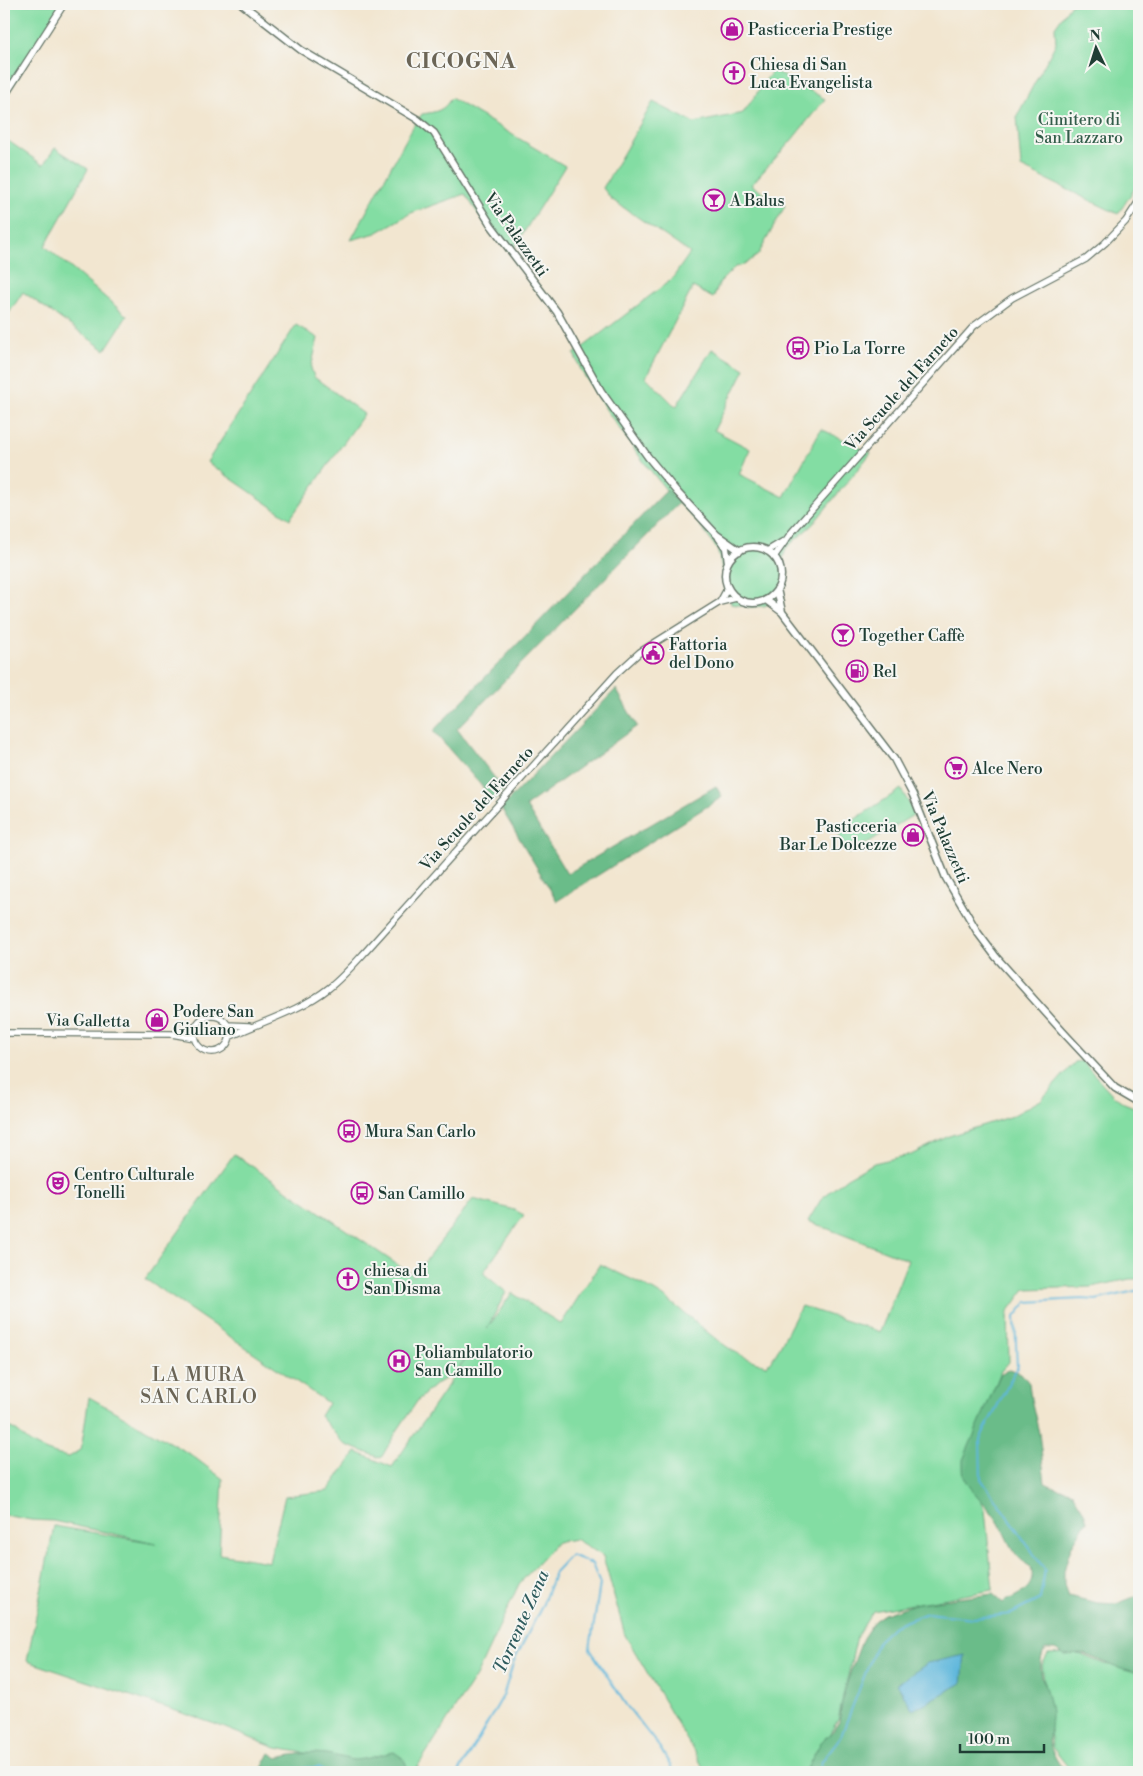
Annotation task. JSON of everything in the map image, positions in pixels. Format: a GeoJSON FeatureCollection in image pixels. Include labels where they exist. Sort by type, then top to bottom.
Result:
{"type":"FeatureCollection","features":[{"type":"Feature","properties":{"kind":"main road","name":"Via Palazzetti"},"geometry":{"type":"LineString","coordinates":[[242,4],[301,50],[417,119],[434,133],[490,225],[557,312],[601,392],[627,429],[677,492],[718,535],[726,548],[728,562],[725,571],[727,589]]}},
{"type":"Feature","properties":{"kind":"main road","name":"Via Palazzetti"},"geometry":{"type":"LineString","coordinates":[[718,535],[740,550]]}},
{"type":"Feature","properties":{"kind":"main road"},"geometry":{"type":"LineString","coordinates":[[728,562],[740,550],[749,548],[758,548],[774,556]]}},
{"type":"Feature","properties":{"kind":"main road","name":"Via Palazzetti"},"geometry":{"type":"LineString","coordinates":[[774,556],[780,566],[781,578],[777,589],[782,612]]}},
{"type":"Feature","properties":{"kind":"main road"},"geometry":{"type":"LineString","coordinates":[[727,589],[736,598],[747,603],[756,603],[766,600],[777,589]]}},
{"type":"Feature","properties":{"kind":"main road","name":"Via Palazzetti"},"geometry":{"type":"LineString","coordinates":[[766,600],[782,612],[894,759],[913,795],[946,878],[978,933],[1020,984],[1115,1088],[1139,1102]]}},
{"type":"Feature","properties":{"kind":"street"},"geometry":{"type":"LineString","coordinates":[[4,97],[64,4]]}},
{"type":"Feature","properties":{"kind":"street","name":"Via Scuole del Farneto"},"geometry":{"type":"LineString","coordinates":[[774,556],[784,541],[974,326],[1012,298],[1057,276],[1086,259],[1126,221],[1139,201]]}},
{"type":"Feature","properties":{"kind":"street","name":"Via Scuole del Farneto"},"geometry":{"type":"LineString","coordinates":[[767,551],[784,541]]}},
{"type":"Feature","properties":{"kind":"street","name":"Via Scuole del Farneto"},"geometry":{"type":"LineString","coordinates":[[720,602],[727,589]]}},
{"type":"Feature","properties":{"kind":"street","name":"Via Scuole del Farneto"},"geometry":{"type":"LineString","coordinates":[[229,1037],[251,1026],[285,1014],[329,988],[367,950],[617,673],[640,652],[720,602],[736,598]]}},
{"type":"Feature","properties":{"kind":"street"},"geometry":{"type":"LineString","coordinates":[[211,1016],[223,1020],[227,1025],[229,1037],[227,1043],[220,1050],[211,1052],[201,1048],[194,1038],[196,1026],[200,1021],[211,1016]]}},
{"type":"Feature","properties":{"kind":"street","name":"Via Scuole del Farneto"},"geometry":{"type":"LineString","coordinates":[[227,1025],[251,1026]]}},
{"type":"Feature","properties":{"kind":"street","name":"Via Galletta"},"geometry":{"type":"LineString","coordinates":[[172,1034],[196,1026]]}},
{"type":"Feature","properties":{"kind":"street","name":"Via Galletta"},"geometry":{"type":"LineString","coordinates":[[4,1033],[172,1034],[194,1038]]}},
{"type":"Feature","properties":{"kind":"green space"},"geometry":{"type":"Polygon","coordinates":[[[4,4],[63,4],[4,100],[4,4]]]}},
{"type":"Feature","properties":{"kind":"green space","name":"Cimitero di San Lazzaro"},"geometry":{"type":"Polygon","coordinates":[[[1071,4],[1139,4],[1139,182],[1118,214],[1021,167],[1017,116],[1056,43],[1055,27],[1071,4]]]}},
{"type":"Feature","properties":{"kind":"green space"},"geometry":{"type":"Polygon","coordinates":[[[773,70],[825,99],[791,141],[751,185],[785,206],[758,255],[744,265],[735,267],[720,282],[713,298],[693,287],[646,377],[676,407],[712,349],[745,369],[714,430],[750,449],[739,474],[784,497],[821,429],[871,453],[813,524],[786,548],[783,558],[786,582],[781,596],[776,601],[764,606],[750,607],[731,604],[717,549],[699,524],[667,491],[643,461],[609,414],[582,372],[574,354],[672,279],[690,253],[611,199],[603,188],[653,102],[694,123],[743,113],[773,70]]]}},
{"type":"Feature","properties":{"kind":"green space"},"geometry":{"type":"Polygon","coordinates":[[[451,98],[565,166],[511,253],[495,233],[487,227],[465,194],[411,213],[376,233],[351,240],[414,125],[422,114],[439,110],[451,98]]]}},
{"type":"Feature","properties":{"kind":"green space"},"geometry":{"type":"Polygon","coordinates":[[[4,138],[43,165],[55,148],[88,169],[45,246],[127,316],[105,350],[23,292],[4,318],[4,138]]]}},
{"type":"Feature","properties":{"kind":"green space"},"geometry":{"type":"Polygon","coordinates":[[[296,325],[318,338],[311,368],[314,377],[364,414],[290,519],[207,462],[296,325]]]}},
{"type":"Feature","properties":{"kind":"green space"},"geometry":{"type":"Polygon","coordinates":[[[667,490],[679,503],[457,729],[504,790],[494,800],[433,731],[667,490]]]}},
{"type":"Feature","properties":{"kind":"green space"},"geometry":{"type":"Polygon","coordinates":[[[616,689],[637,726],[526,806],[567,874],[716,786],[722,797],[557,901],[501,808],[616,689]]]}},
{"type":"Feature","properties":{"kind":"green space"},"geometry":{"type":"Polygon","coordinates":[[[901,789],[915,814],[849,854],[837,831],[901,789]]]}},
{"type":"Feature","properties":{"kind":"green space"},"geometry":{"type":"Polygon","coordinates":[[[1082,1061],[1113,1095],[1124,1103],[1139,1109],[1139,1279],[1091,1287],[1025,1289],[1008,1312],[1009,1362],[1001,1371],[965,1463],[985,1510],[993,1590],[873,1611],[857,1636],[838,1720],[806,1772],[706,1772],[625,1635],[603,1556],[575,1539],[557,1542],[519,1584],[476,1676],[414,1772],[276,1748],[215,1724],[27,1661],[54,1526],[156,1543],[53,1521],[31,1520],[4,1515],[4,1426],[14,1429],[38,1447],[69,1457],[81,1450],[89,1397],[190,1454],[223,1479],[219,1554],[269,1562],[285,1496],[328,1491],[356,1452],[392,1467],[468,1356],[453,1374],[435,1385],[418,1400],[381,1458],[344,1444],[320,1416],[328,1403],[145,1279],[234,1154],[414,1276],[473,1199],[514,1210],[524,1215],[483,1273],[506,1292],[487,1329],[512,1293],[561,1324],[600,1264],[661,1295],[727,1347],[753,1361],[767,1365],[776,1354],[801,1306],[880,1332],[908,1260],[808,1221],[822,1198],[847,1178],[874,1163],[913,1154],[949,1136],[1012,1116],[1041,1100],[1075,1062],[1082,1061]]]}},
{"type":"Feature","properties":{"kind":"green space"},"geometry":{"type":"Polygon","coordinates":[[[1010,1369],[1021,1373],[1029,1383],[1039,1433],[1045,1483],[1056,1488],[1071,1491],[1084,1512],[1087,1521],[1072,1545],[1064,1571],[1064,1585],[1068,1596],[1098,1603],[1116,1604],[1139,1595],[1139,1674],[1084,1654],[1065,1655],[1055,1649],[1045,1649],[1042,1657],[1041,1673],[1051,1714],[1050,1745],[1056,1759],[1065,1772],[805,1772],[821,1742],[833,1731],[839,1722],[843,1696],[851,1670],[863,1638],[874,1621],[884,1614],[918,1603],[993,1594],[1003,1603],[1029,1586],[1032,1575],[1031,1567],[1023,1562],[1013,1550],[1000,1524],[970,1487],[963,1472],[963,1460],[1000,1375],[1010,1369]]]}},
{"type":"Feature","properties":{"kind":"green space"},"geometry":{"type":"Polygon","coordinates":[[[1077,1653],[1104,1664],[1129,1668],[1139,1675],[1139,1772],[1072,1772],[1052,1747],[1042,1665],[1048,1654],[1077,1653]]]}},
{"type":"Feature","properties":{"kind":"green space"},"geometry":{"type":"Polygon","coordinates":[[[394,1752],[404,1759],[409,1772],[260,1772],[270,1753],[278,1758],[314,1753],[329,1754],[355,1760],[394,1752]]]}},
{"type":"Feature","properties":{"kind":"water"},"geometry":{"type":"Polygon","coordinates":[[[965,1655],[962,1683],[913,1710],[897,1684],[928,1663],[965,1655]]]}},
{"type":"Feature","properties":{"kind":"waterway","name":"Torrente Zena"},"geometry":{"type":"LineString","coordinates":[[819,1772],[822,1761],[841,1736],[878,1641],[894,1626],[927,1613],[974,1618],[1011,1614],[1040,1599],[1045,1570],[981,1479],[980,1439],[1017,1368],[1015,1317],[1027,1302],[1096,1300],[1139,1290]]}},
{"type":"Feature","properties":{"kind":"waterway","name":"Torrente Zena"},"geometry":{"type":"LineString","coordinates":[[459,1772],[503,1696],[514,1661],[542,1606],[555,1572],[571,1555],[592,1564],[600,1584],[590,1649],[626,1705],[660,1748],[674,1772]]}},
{"type":"Feature","properties":{"kind":"waterway","name":"Torrente Zena"},"geometry":{"type":"LineString","coordinates":[[285,1772],[288,1769],[319,1767],[326,1772]]}},
{"type":"Feature","properties":{"kind":"place","name":"Pasticceria Prestige"},"geometry":{"type":"Point","coordinates":[732,29]}},
{"type":"Feature","properties":{"kind":"place","name":"Chiesa di San Luca Evangelista"},"geometry":{"type":"Point","coordinates":[734,73]}},
{"type":"Feature","properties":{"kind":"place","name":"A Balus"},"geometry":{"type":"Point","coordinates":[714,200]}},
{"type":"Feature","properties":{"kind":"place","name":"Pio La Torre"},"geometry":{"type":"Point","coordinates":[798,348]}},
{"type":"Feature","properties":{"kind":"place","name":"Together Caffè"},"geometry":{"type":"Point","coordinates":[843,635]}},
{"type":"Feature","properties":{"kind":"place","name":"Fattoria del Dono"},"geometry":{"type":"Point","coordinates":[653,653]}},
{"type":"Feature","properties":{"kind":"place","name":"Rel"},"geometry":{"type":"Point","coordinates":[857,671]}},
{"type":"Feature","properties":{"kind":"place","name":"Alce Nero"},"geometry":{"type":"Point","coordinates":[956,768]}},
{"type":"Feature","properties":{"kind":"place","name":"Pasticceria Bar Le Dolcezze"},"geometry":{"type":"Point","coordinates":[913,835]}},
{"type":"Feature","properties":{"kind":"place","name":"Podere San Giuliano"},"geometry":{"type":"Point","coordinates":[157,1020]}},
{"type":"Feature","properties":{"kind":"place","name":"Mura San Carlo"},"geometry":{"type":"Point","coordinates":[349,1131]}},
{"type":"Feature","properties":{"kind":"place","name":"Centro Culturale Tonelli"},"geometry":{"type":"Point","coordinates":[58,1183]}},
{"type":"Feature","properties":{"kind":"place","name":"San Camillo"},"geometry":{"type":"Point","coordinates":[362,1193]}},
{"type":"Feature","properties":{"kind":"place","name":"chiesa di San Disma"},"geometry":{"type":"Point","coordinates":[348,1279]}},
{"type":"Feature","properties":{"kind":"place","name":"Poliambulatorio San Camillo"},"geometry":{"type":"Point","coordinates":[399,1361]}},
{"type":"Feature","properties":{"kind":"district","name":"CICOGNA"},"geometry":{"type":"Point","coordinates":[461,61]}},
{"type":"Feature","properties":{"kind":"district","name":"LA MURA SAN CARLO"},"geometry":{"type":"Point","coordinates":[199,1385]}}]}
